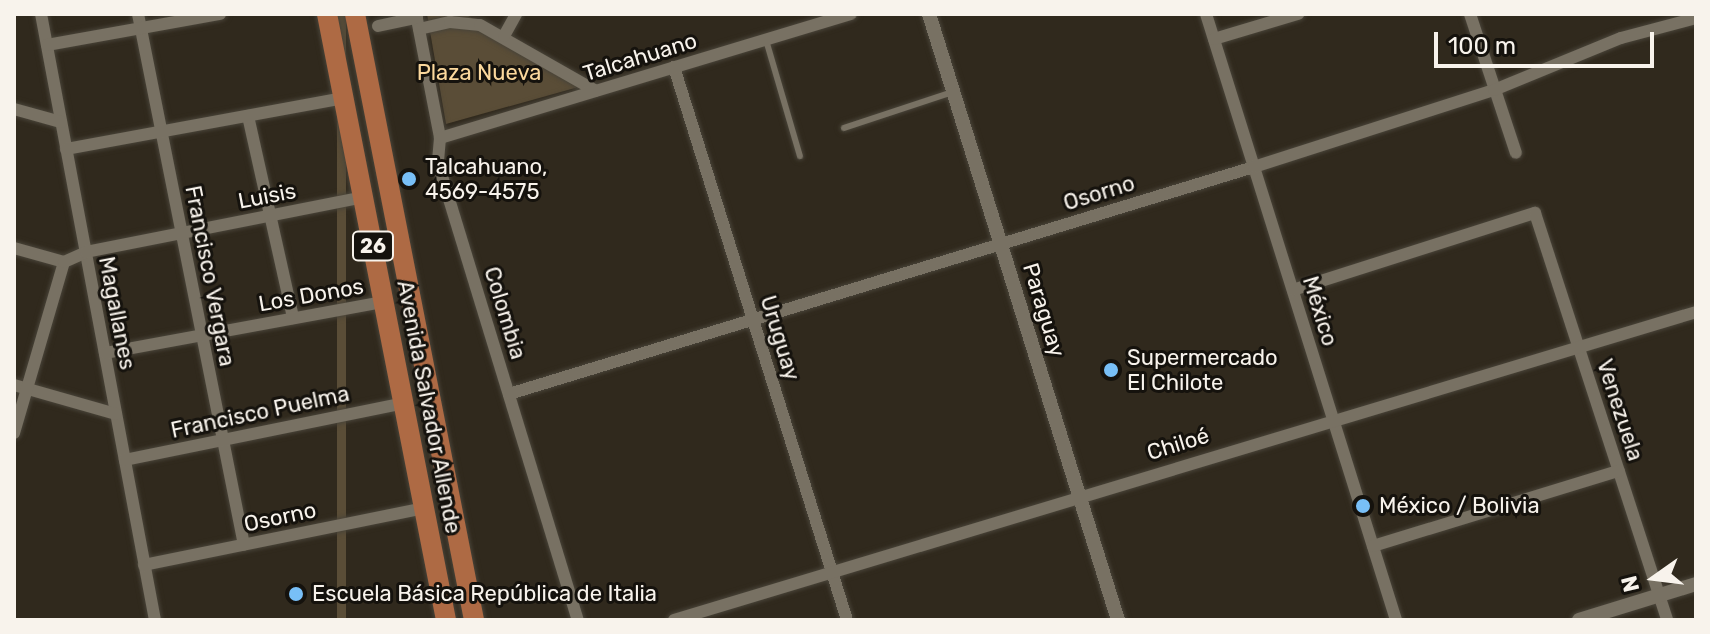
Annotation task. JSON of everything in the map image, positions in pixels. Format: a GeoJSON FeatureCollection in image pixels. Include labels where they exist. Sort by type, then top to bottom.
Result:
{"type":"FeatureCollection","features":[{"type":"Feature","properties":{"kind":"highway","name":"Avenida Salvador Allende"},"geometry":{"type":"LineString","coordinates":[[327,14],[446,620]]}},
{"type":"Feature","properties":{"kind":"highway","name":"Avenida Salvador Allende"},"geometry":{"type":"LineString","coordinates":[[355,14],[474,620]]}},
{"type":"Feature","properties":{"kind":"street","name":"Magallanes"},"geometry":{"type":"LineString","coordinates":[[41,14],[155,620]]}},
{"type":"Feature","properties":{"kind":"street","name":"Francisco Vergara"},"geometry":{"type":"LineString","coordinates":[[138,14],[244,545]]}},
{"type":"Feature","properties":{"kind":"street"},"geometry":{"type":"LineString","coordinates":[[47,45],[220,14]]}},
{"type":"Feature","properties":{"kind":"street"},"geometry":{"type":"LineString","coordinates":[[504,36],[516,14]]}},
{"type":"Feature","properties":{"kind":"street","name":"Talcahuano"},"geometry":{"type":"LineString","coordinates":[[440,138],[766,40],[832,17],[851,14]]}},
{"type":"Feature","properties":{"kind":"street","name":"Paraguay"},"geometry":{"type":"LineString","coordinates":[[929,14],[1118,620]]}},
{"type":"Feature","properties":{"kind":"street","name":"México"},"geometry":{"type":"LineString","coordinates":[[1206,14],[1396,620]]}},
{"type":"Feature","properties":{"kind":"street"},"geometry":{"type":"LineString","coordinates":[[1214,39],[1298,14]]}},
{"type":"Feature","properties":{"kind":"street"},"geometry":{"type":"LineString","coordinates":[[1470,14],[1516,153]]}},
{"type":"Feature","properties":{"kind":"street","name":"Osorno"},"geometry":{"type":"LineString","coordinates":[[509,394],[1254,167],[1494,90],[1621,38],[1696,18]]}},
{"type":"Feature","properties":{"kind":"street"},"geometry":{"type":"LineString","coordinates":[[378,26],[417,20],[471,22],[504,36],[596,91]]}},
{"type":"Feature","properties":{"kind":"street","name":"Colombia"},"geometry":{"type":"LineString","coordinates":[[417,20],[440,138],[438,163],[578,620]]}},
{"type":"Feature","properties":{"kind":"street","name":"Uruguay"},"geometry":{"type":"LineString","coordinates":[[674,67],[847,620]]}},
{"type":"Feature","properties":{"kind":"street"},"geometry":{"type":"LineString","coordinates":[[66,149],[343,98]]}},
{"type":"Feature","properties":{"kind":"street"},"geometry":{"type":"LineString","coordinates":[[14,109],[61,122]]}},
{"type":"Feature","properties":{"kind":"street"},"geometry":{"type":"LineString","coordinates":[[248,116],[293,318]]}},
{"type":"Feature","properties":{"kind":"street","name":"Luisis"},"geometry":{"type":"LineString","coordinates":[[64,262],[86,252],[363,197]]}},
{"type":"Feature","properties":{"kind":"street","name":"Venezuela"},"geometry":{"type":"LineString","coordinates":[[1293,290],[1535,213],[1667,620]]}},
{"type":"Feature","properties":{"kind":"street"},"geometry":{"type":"LineString","coordinates":[[14,248],[64,262],[20,387],[14,433]]}},
{"type":"Feature","properties":{"kind":"street","name":"Los Donos"},"geometry":{"type":"LineString","coordinates":[[105,353],[384,302]]}},
{"type":"Feature","properties":{"kind":"street","name":"Chiloé"},"geometry":{"type":"LineString","coordinates":[[674,620],[1079,494],[1696,312]]}},
{"type":"Feature","properties":{"kind":"street"},"geometry":{"type":"LineString","coordinates":[[20,387],[116,414]]}},
{"type":"Feature","properties":{"kind":"street","name":"Francisco Puelma"},"geometry":{"type":"LineString","coordinates":[[125,460],[404,403]]}},
{"type":"Feature","properties":{"kind":"street"},"geometry":{"type":"LineString","coordinates":[[1373,546],[1619,471]]}},
{"type":"Feature","properties":{"kind":"street","name":"Osorno"},"geometry":{"type":"LineString","coordinates":[[144,565],[424,508]]}},
{"type":"Feature","properties":{"kind":"street"},"geometry":{"type":"LineString","coordinates":[[1579,620],[1696,584]]}},
{"type":"Feature","properties":{"kind":"lane"},"geometry":{"type":"LineString","coordinates":[[766,40],[800,156]]}},
{"type":"Feature","properties":{"kind":"lane"},"geometry":{"type":"LineString","coordinates":[[844,128],[953,92]]}},
{"type":"Feature","properties":{"kind":"green space"},"geometry":{"type":"Polygon","coordinates":[[[337,14],[346,14],[346,620],[337,620],[337,14]]]}},
{"type":"Feature","properties":{"kind":"green space","name":"Plaza Nueva"},"geometry":{"type":"Polygon","coordinates":[[[427,14],[465,14],[582,86],[446,124],[427,14]]]}},
{"type":"Feature","properties":{"kind":"place","name":"Talcahuano, 4569-4575"},"geometry":{"type":"Point","coordinates":[409,179]}},
{"type":"Feature","properties":{"kind":"place","name":"Supermercado El Chilote"},"geometry":{"type":"Point","coordinates":[1111,370]}},
{"type":"Feature","properties":{"kind":"place","name":"México / Bolivia"},"geometry":{"type":"Point","coordinates":[1363,506]}},
{"type":"Feature","properties":{"kind":"place","name":"Escuela Básica República de Italia"},"geometry":{"type":"Point","coordinates":[296,594]}}]}
